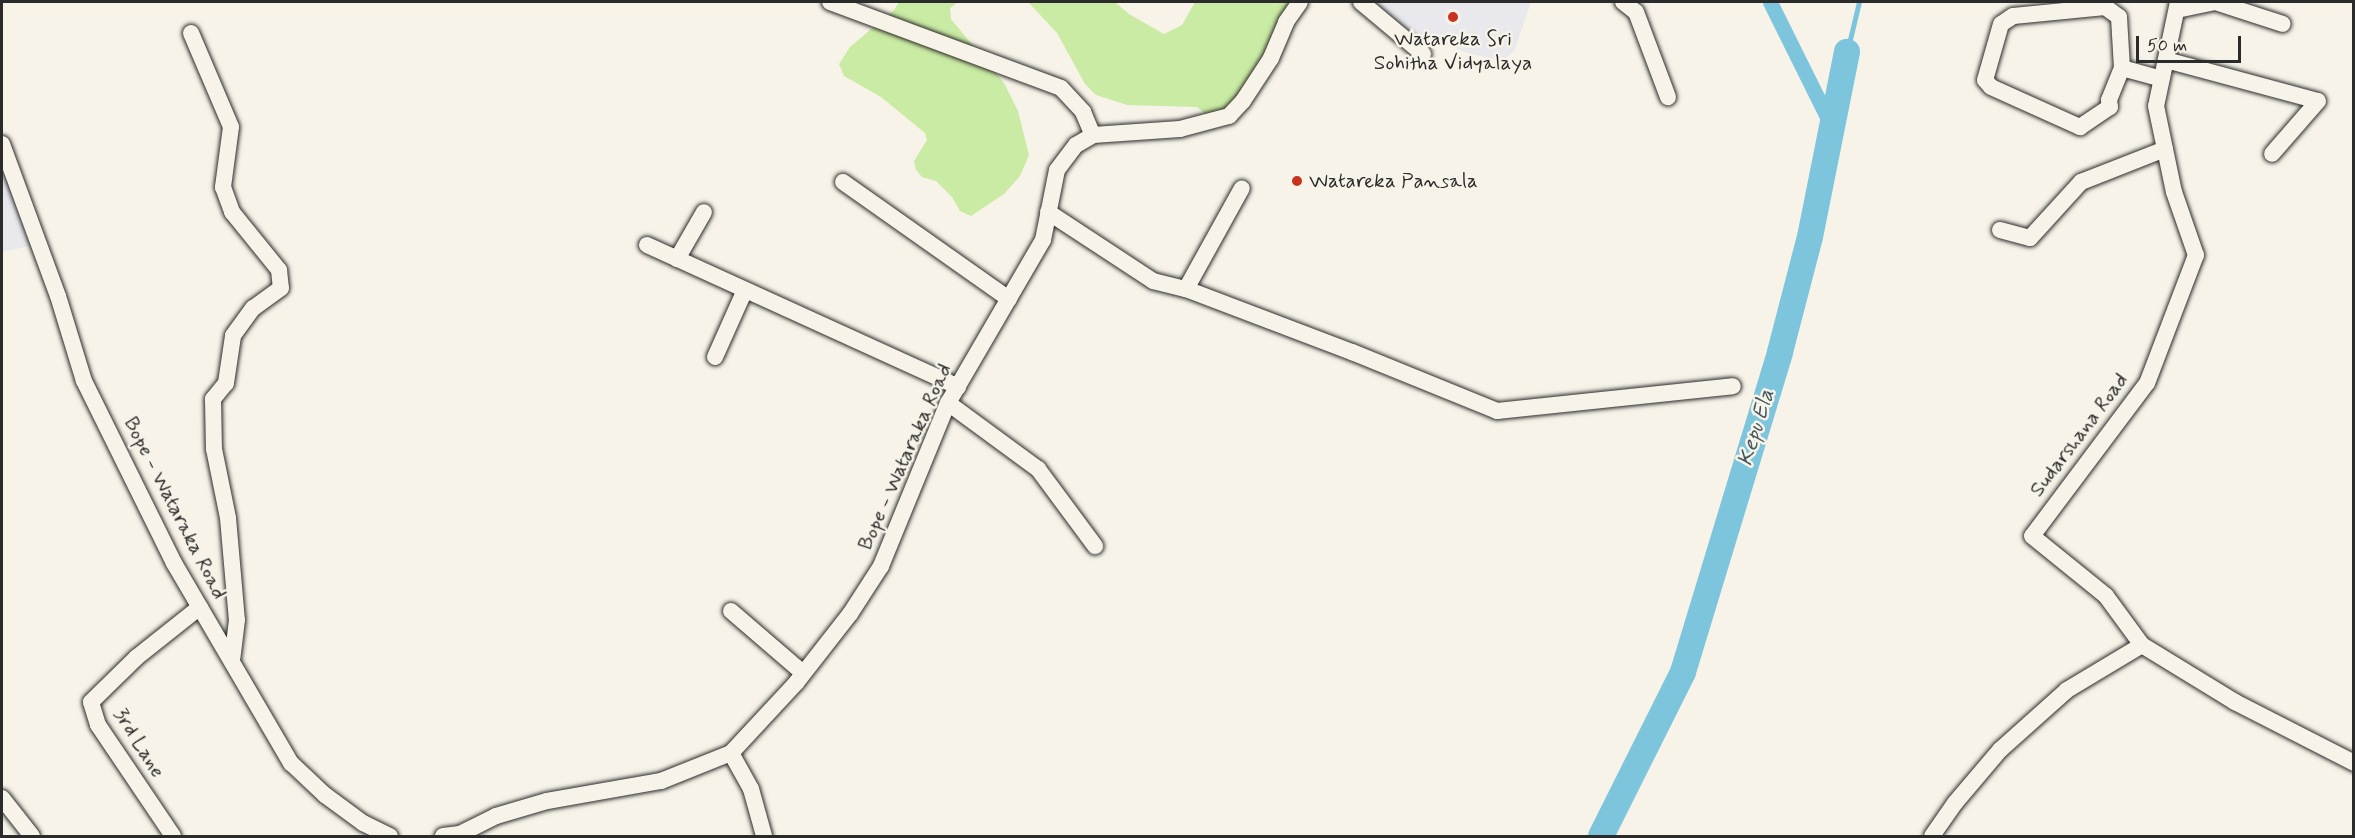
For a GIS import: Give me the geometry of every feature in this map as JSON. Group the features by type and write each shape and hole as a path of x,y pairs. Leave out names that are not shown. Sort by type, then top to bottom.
{"street":[{"path":"830,2 1061,88 1083,112 1093,135 1180,129 1229,116 1243,101 1271,58 1297,2"},
{"path":"1361,2 1423,54"},
{"path":"1623,2 1636,12 1668,97"},
{"path":"2177,6 2215,2 2283,24"},
{"name":"Sudarshana Road","path":"2142,645 2106,596 2032,536 2147,383 2196,255 2174,192 2156,106 2177,6"},
{"path":"2105,7 2119,17 2122,68 2109,100 2110,107 2080,127 1991,87 1985,80 2001,24 2013,16 2105,7"},
{"path":"191,33 231,127 223,187 232,212 279,270 281,288 253,308 233,336 226,384 213,399 214,449 228,518 237,620 232,658"},
{"path":"2166,60 2318,101 2272,154"},
{"path":"2122,68 2162,79"},
{"name":"Bope - Wataraka Road","path":"442,837 460,834 496,816 547,801 661,781 731,753 803,673 850,614 881,566 948,403 1043,240 1057,170 1076,145 1093,135"},
{"name":"Bope - Wataraka Road","path":"2,144 58,296 84,381 151,520 232,658 263,720 291,763 325,795 385,836"},
{"path":"2000,230 2030,238 2081,182 2165,149"},
{"path":"843,182 1009,299"},
{"path":"1186,289 1242,188"},
{"path":"676,259 704,212"},
{"path":"1048,212 1153,281 1186,289 1497,411 1733,386"},
{"path":"647,245 958,387"},
{"path":"715,357 745,290"},
{"path":"948,403 1038,469 1095,546"},
{"name":"3rd Lane","path":"172,837 98,725 91,702 137,657 200,607"},
{"path":"731,612 803,673"},
{"path":"1932,837 1955,803 2000,750 2067,690 2142,645 2235,702 2354,763"},
{"path":"731,753 751,789 764,837"},
{"path":"2,798 32,837"}],"shaded area":[{"name":"Watareka Sri Sohitha Vidyalaya","path":"1361,2 1531,2 1515,49 1503,61 1467,53 1444,43 1437,43 1423,54"},
{"path":"2,164 38,244 2,252"}],"green space":[{"path":"899,2 958,2 950,8 951,19 1004,83 1018,111 1029,155 1020,176 1004,194 971,216 960,211 952,197 936,181 922,177 916,170 914,161 927,140 925,133 881,97 844,76 839,64 850,47 894,10"},
{"path":"1028,2 1115,2 1129,14 1164,34 1182,25 1195,2 1300,2 1243,101 1209,117 1197,107 1127,105 1096,95 1085,84 1057,33"}],"waterway":[{"path":"1770,2 1832,127"},
{"name":"Kepu Ela","path":"1847,52 1859,2"},
{"name":"Kepu Ela","path":"1601,836 1683,672 1780,352 1810,237 1847,52"}],"place":[{"name":"Watareka Sri Sohitha Vidyalaya","path":"1453,17"},
{"name":"Watareka Pansala","path":"1297,181"}]}
